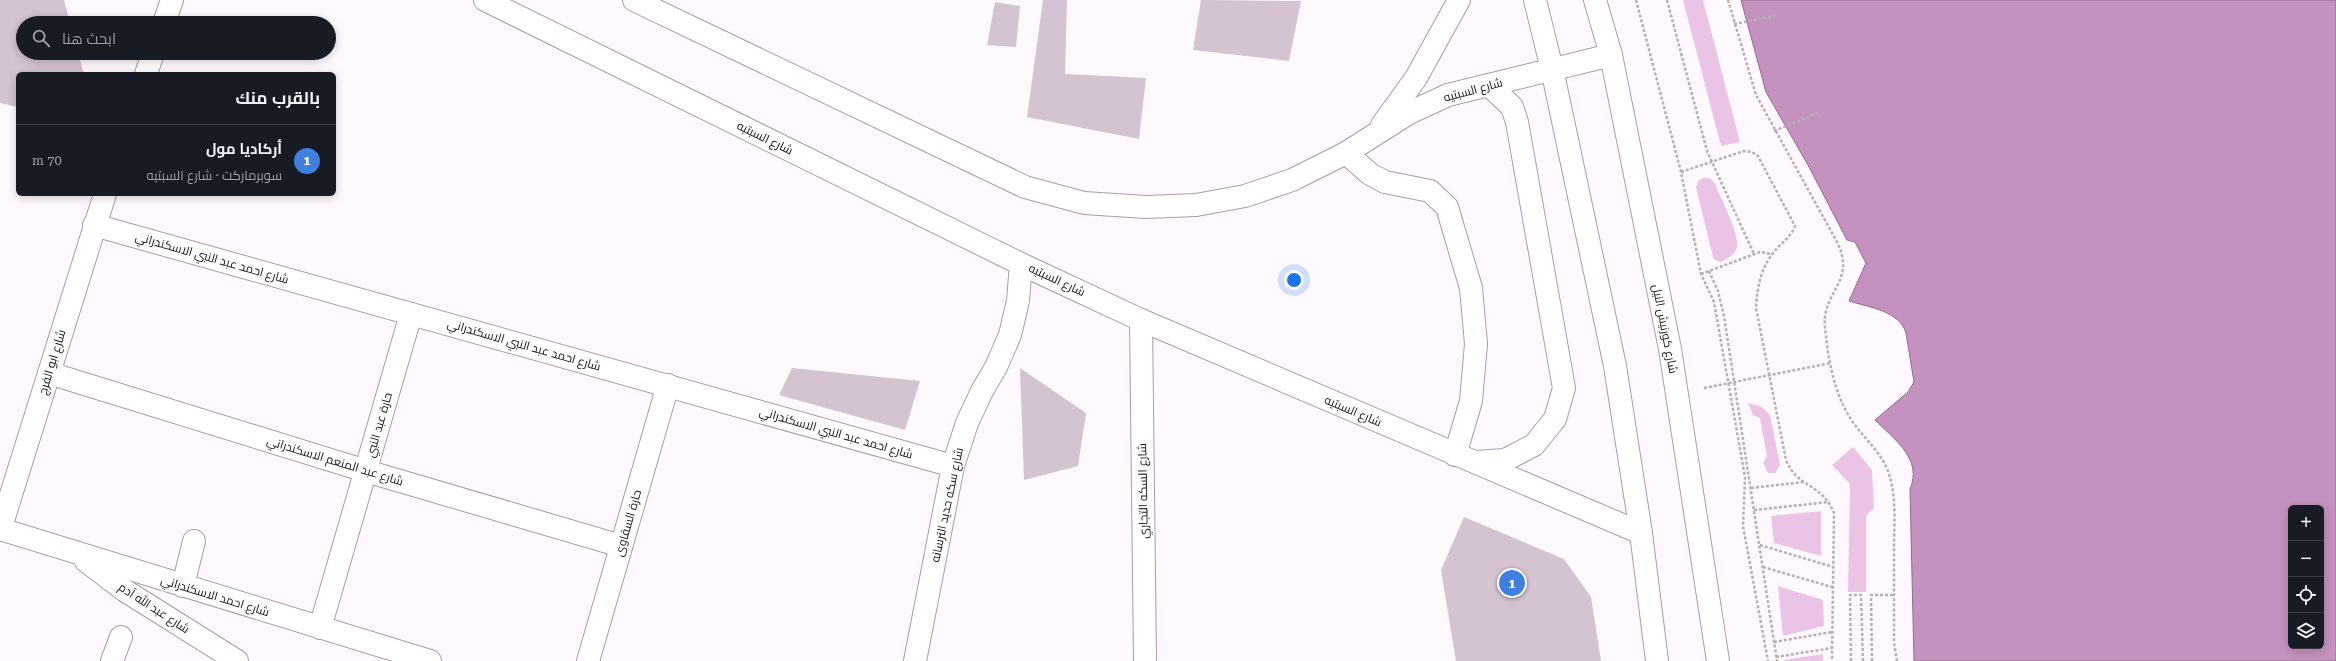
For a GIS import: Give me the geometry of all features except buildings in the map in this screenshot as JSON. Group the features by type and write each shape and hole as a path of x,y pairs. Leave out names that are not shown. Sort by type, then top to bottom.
{"main road":[{"path":"166,16 172,0"},
{"name":"شارع السبتيه","path":"485,0 1020,264 1141,320 1641,533"},
{"name":"شارع السبتيه","path":"634,0 1025,187 1084,203 1153,207 1196,205 1245,196 1292,180 1346,153 1374,137 1409,113 1441,98 1610,55"},
{"path":"1374,137 1416,78 1459,0"},
{"path":"1535,0 1552,69 1615,366 1641,533 1657,661"},
{"name":"شارع كورنيش النيل","path":"1595,0 1610,55 1670,349 1718,661"},
{"path":"147,72 151,60"},
{"path":"1346,153 1370,174 1385,182 1430,192 1447,207 1471,288 1476,344 1471,401 1463,458 1505,460 1534,445 1556,419 1564,388 1516,122 1512,107 1490,85"},
{"name":"شارع ابو الفرج","path":"0,530 104,196"},
{"name":"شارع احمد عبد النبي الاسكندراني","path":"94,225 953,466"},
{"name":"شارع سكه حديد الترسانه","path":"915,661 953,466 967,423 982,391 996,367 1010,335 1018,301 1020,264"},
{"name":"حارة عبد النبي","path":"320,628 412,314"},
{"name":"شارع السكه التجاري","path":"1141,320 1145,661"},
{"name":"شارع عبد المنعم الاسكندراني","path":"49,373 621,546"},
{"name":"حارة السقاوى","path":"588,661 668,386"},
{"name":"شارع احمد الاسكندراني","path":"0,530 430,661"},
{"path":"183,586 194,541"},
{"name":"شارع عبد الله آدم","path":"74,552 212,654 237,661"},
{"path":"112,661 121,637"}],"path":[{"path":"1636,0 1681,172 1701,274 1714,302 1745,477 1743,526 1768,661"},
{"path":"1666,0 1711,162 1754,254"},
{"path":"1728,0 1750,81 1774,131 1837,242 1845,262 1843,275 1832,297 1824,326 1831,363 1841,401 1854,425 1881,456 1892,486 1897,661"},
{"path":"1734,24 1775,16"},
{"path":"1774,131 1820,112"},
{"path":"1681,172 1748,151 1758,156 1794,226 1792,233 1772,254 1766,265 1757,293 1758,322 1786,460 1794,476 1823,494 1830,502 1834,513 1832,661"},
{"path":"1701,274 1760,252 1772,254"},
{"path":"1709,271 1722,303 1777,661"},
{"path":"1676,393 1831,363"},
{"path":"1751,488 1804,482"},
{"path":"1754,510 1830,502"},
{"path":"1760,545 1833,567"},
{"path":"1763,567 1832,587"},
{"path":"1851,661 1850,595 1861,595 1863,661"},
{"path":"1872,661 1871,595 1894,595"},
{"path":"1774,642 1832,632"},
{"path":"1776,657 1832,648"}],"shaded area":[{"path":"1683,0 1703,0 1740,142 1721,146"},
{"path":"1741,0 2336,0 2336,661 1914,661 1910,489 1913,478 1913,468 1910,459 1898,442 1875,420 1908,392 1914,382 1906,333 1903,326 1890,315 1874,308 1849,301 1866,263 1855,242 1847,240 1808,165 1766,92"},
{"path":"1703,178 1709,178 1714,182 1732,224 1737,241 1735,252 1721,262 1715,260 1713,257 1696,187 1698,181"},
{"path":"1748,403 1762,407 1770,415 1780,465 1775,473 1768,473 1763,463 1767,456 1760,418 1753,415"},
{"path":"1853,447 1872,470 1874,508 1866,516 1866,592 1848,592 1850,484 1832,465"},
{"path":"1821,511 1821,556 1774,543 1771,516"},
{"path":"1778,586 1823,600 1824,626 1783,636"},
{"path":"1823,654 1823,661 1784,660"}],"place":[{"name":"أركاديا مول","path":"1512,583"}]}
